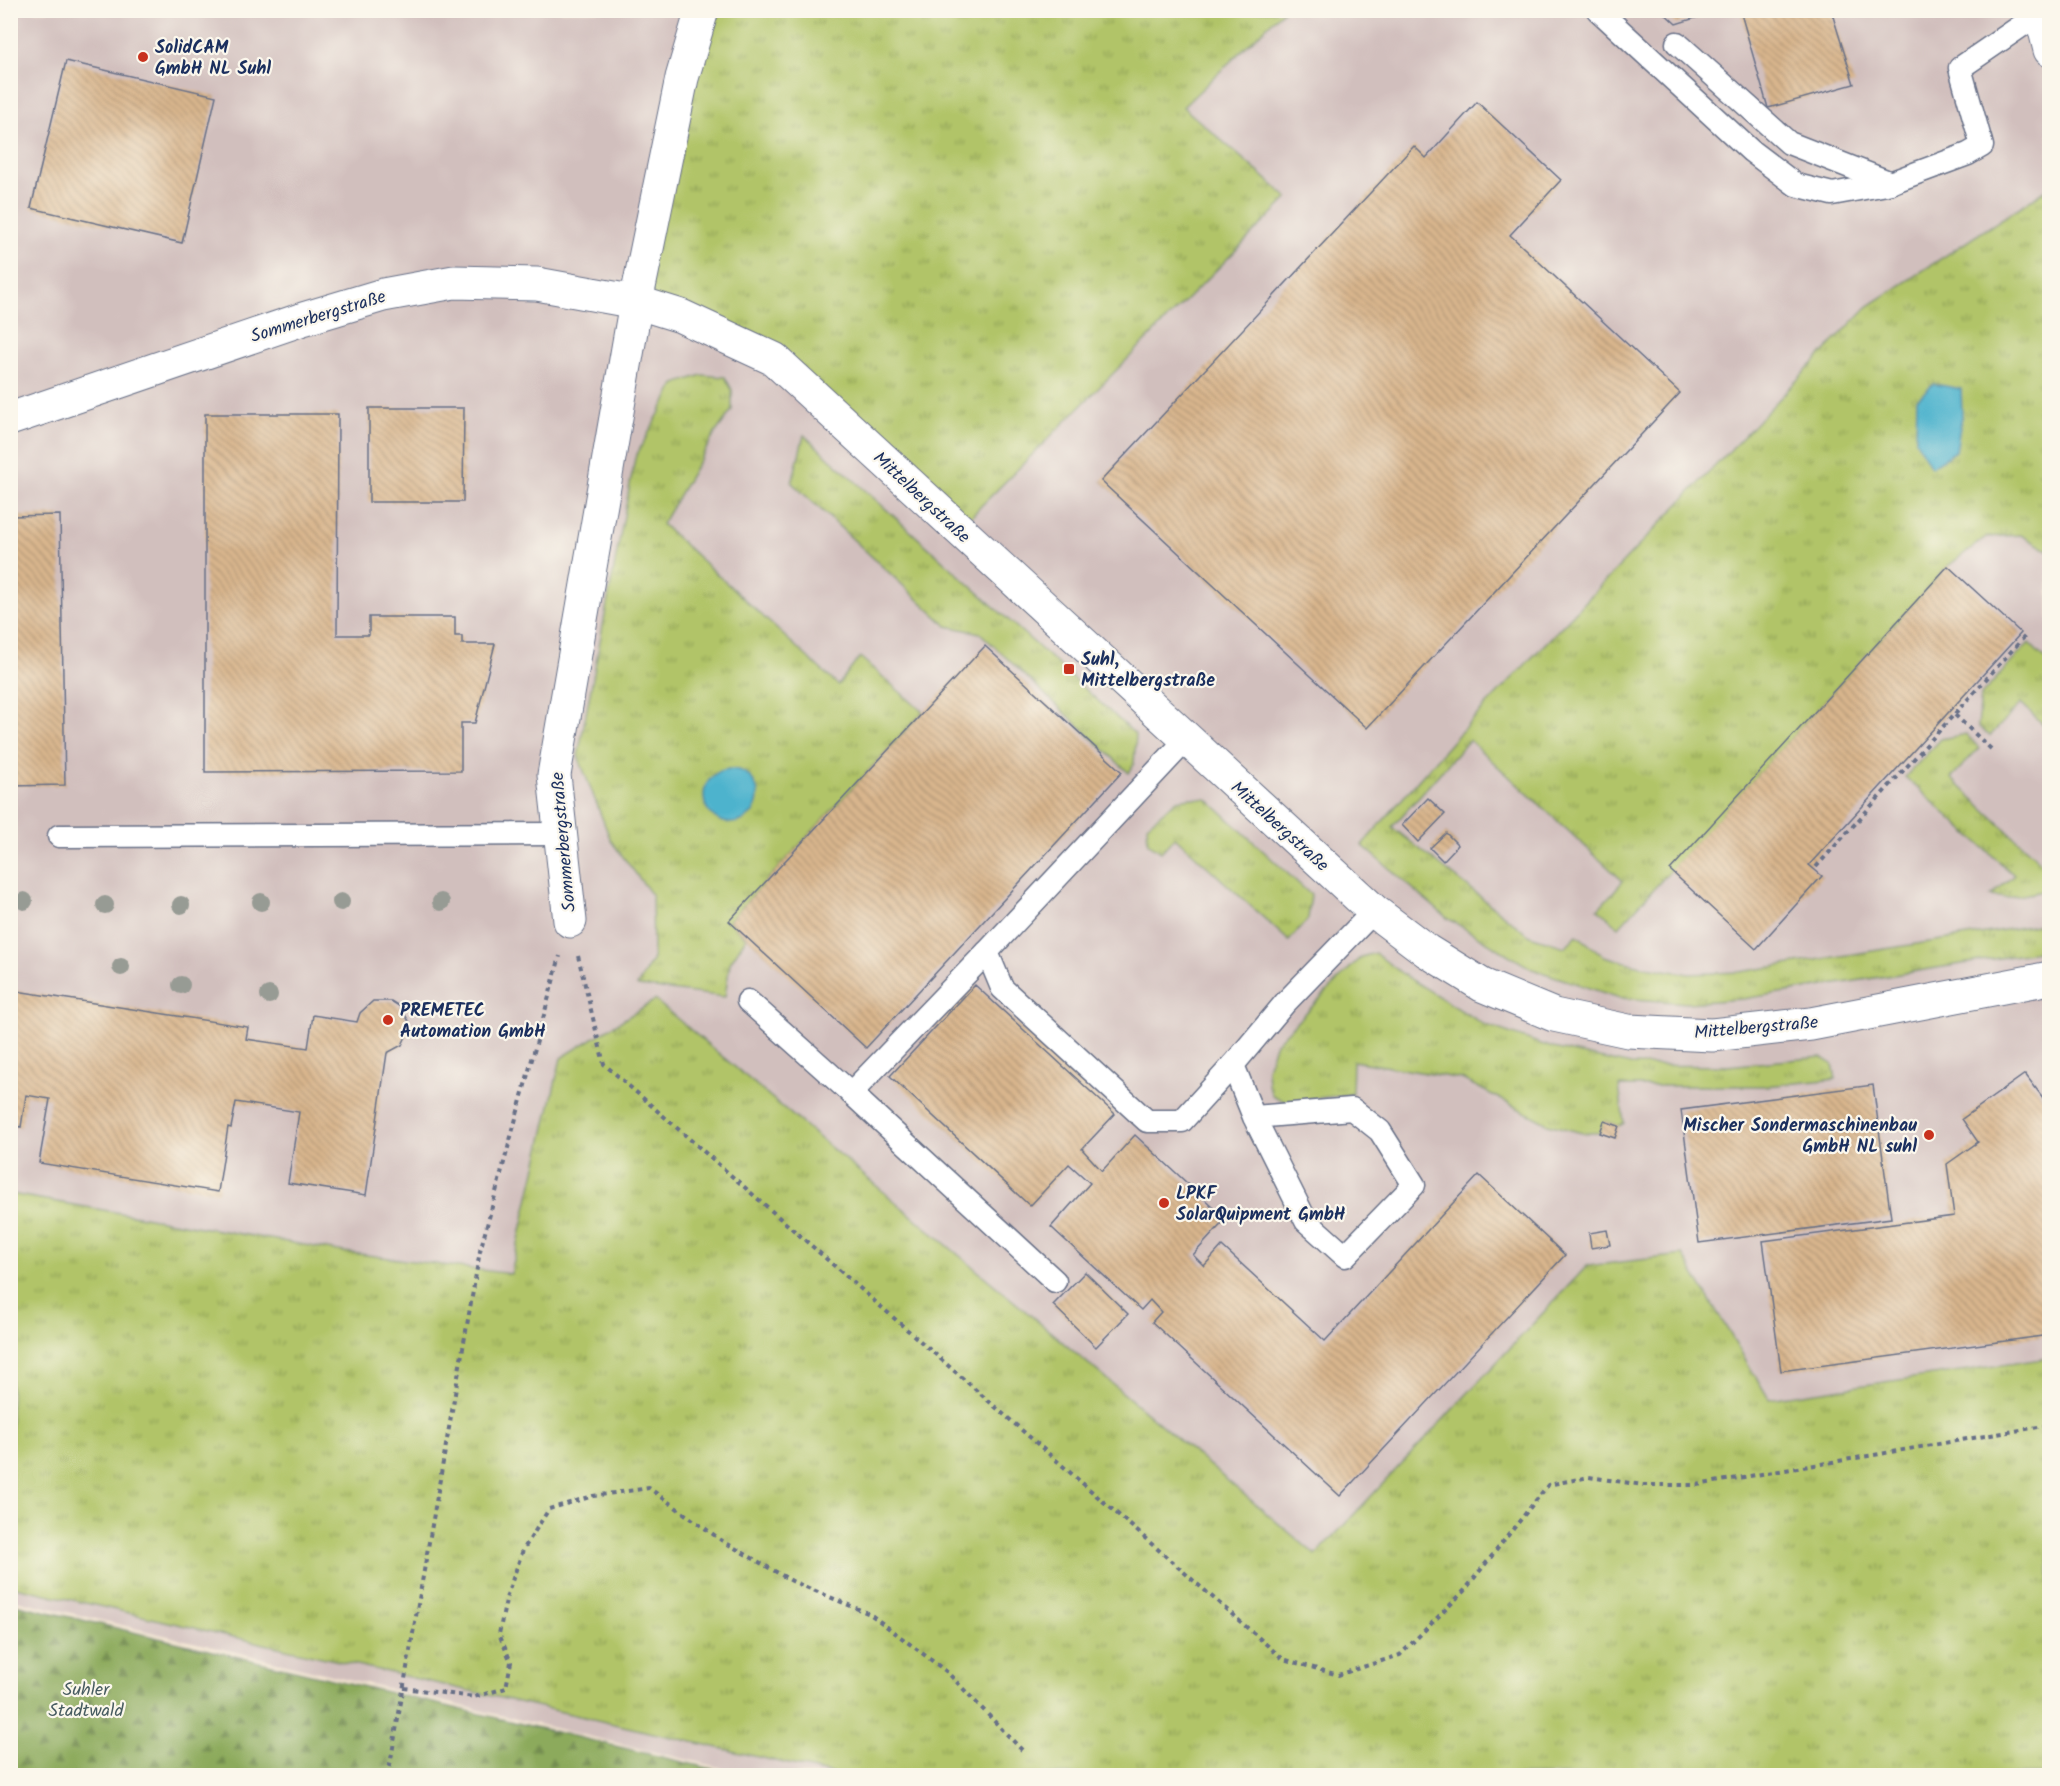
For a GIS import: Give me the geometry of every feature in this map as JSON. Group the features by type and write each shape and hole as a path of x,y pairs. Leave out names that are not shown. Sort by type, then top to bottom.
{"street":[{"name":"Sommerbergstraße","path":"570,921 554,775 636,302 682,78 702,10"},
{"path":"2040,11 2049,50"},
{"name":"Sommerbergstraße","path":"10,419 303,318 383,295 454,282 537,284 636,302"},
{"name":"Mittelbergstraße","path":"636,302 681,316 729,336 774,359 1374,911 1427,951 1482,985 1554,1015 1628,1031 1712,1035 1811,1024 2049,978"}],"lane":[{"path":"1598,10 1751,152 1796,185 1832,194 1891,183 1968,154 1982,146 1960,68 2040,11"},
{"path":"1677,43 1789,143 1891,183"},
{"path":"851,1093 1186,740"},
{"path":"59,836 560,834"},
{"path":"987,952 1002,988 1147,1121 1182,1121 1285,1004 1374,911"},
{"path":"748,1001 1055,1281"},
{"path":"1233,1065 1254,1117 1306,1221 1345,1256 1413,1185 1380,1131 1352,1109 1254,1117"}],"path":[{"path":"1816,867 2026,635"},
{"path":"1955,715 1991,749"},
{"path":"570,921 604,1064 1283,1659 1338,1675 1400,1655 1464,1591 1548,1485 1589,1477 1643,1485 1697,1485 2049,1425"},
{"path":"388,1776 480,1251 570,921"},
{"path":"404,1688 474,1697 506,1688 511,1662 499,1634 507,1595 523,1550 549,1509 593,1496 649,1488 721,1540 782,1575 870,1614 947,1672 1022,1749"}],"shaded area":[{"path":"11,11 2049,11 2049,1775 751,1775 11,1599"}],"green space":[{"path":"705,11 1283,11 1183,107 1288,198 980,507 959,531 774,359 636,302"},
{"path":"2049,188 2049,551 2021,535 1986,537 1948,566 1619,927 1598,909 1623,881 1469,740 1392,827 1530,936 1565,947 1577,935 1604,956 1640,966 1689,974 1740,972 2049,923 2049,950 1743,999 1687,1003 1620,998 1532,969 1447,918 1362,845 1456,737 1867,307"},
{"path":"702,375 725,377 732,390 732,410 716,432 662,524 838,685 860,657 923,712 729,921 746,938 730,963 725,997 637,986 653,959 652,895 611,841 578,756 635,458 675,384"},
{"path":"804,435 1136,735 1134,764 1129,773 980,633 947,626 792,483"},
{"path":"2029,643 2049,663 2049,730 2021,703 1990,736 1978,726 1981,695"},
{"path":"1966,734 1979,748 1951,778 2049,870 2049,890 2007,898 1991,896 2014,875 1905,777 1941,739"},
{"path":"1207,799 1311,895 1308,919 1289,941 1175,837 1161,852 1148,843 1147,825 1177,800"},
{"path":"1375,953 1404,975 1483,1024 1553,1048 1631,1065 1727,1066 1821,1057 1833,1065 1836,1079 1766,1086 1619,1086 1624,1123 1619,1126 1605,1121 1600,1133 1582,1133 1548,1124 1462,1079 1353,1061 1352,1094 1286,1102 1272,1095 1268,1085 1267,1068 1276,1043 1361,957"},
{"path":"655,1000 1316,1555 1587,1266 1683,1255 1769,1399 2049,1358 2049,1775 837,1775 11,1586 11,1194 344,1252 511,1274 561,1058"},
{"name":"Suhler Stadtwald","path":"11,1603 738,1775 11,1775"}],"water":[{"path":"1934,384 1961,389 1962,415 1956,451 1931,467 1916,441 1917,399"},
{"path":"731,769 741,771 750,777 756,786 758,796 756,806 750,815 741,821 731,823 721,821 712,815 706,806 704,796 706,786 712,777 721,771"}],"building":[{"path":"1661,10 1718,10 1718,11 1676,24"},
{"path":"1740,10 1831,10 1854,84 1768,108"},
{"path":"66,61 216,96 182,243 31,208"},
{"path":"1477,102 1561,180 1510,235 1680,393 1367,728 1101,481 1414,146 1426,158"},
{"path":"369,408 464,408 463,502 369,502"},
{"path":"205,414 338,414 337,635 369,635 369,617 455,617 455,636 462,636 462,644 495,644 475,723 461,723 461,771 205,772"},
{"path":"60,515 65,785 10,786 10,516"},
{"path":"1948,566 2021,633 1809,865 1822,876 1756,949 1670,870"},
{"path":"985,646 1122,772 866,1048 729,921"},
{"path":"1428,798 1445,814 1418,842 1402,825"},
{"path":"1446,833 1458,845 1443,861 1430,848"},
{"path":"975,985 1115,1114 1082,1149 1102,1171 1135,1135 1226,1219 1193,1255 1204,1266 1222,1246 1325,1341 1479,1175 1565,1255 1340,1496 1152,1322 1161,1312 1150,1300 1141,1310 1051,1227 1090,1183 1069,1164 1030,1206 890,1076"},
{"path":"10,990 248,1027 246,1039 308,1048 313,1015 357,1022 360,1013 373,1001 391,1001 399,1006 409,1021 409,1030 402,1045 387,1053 366,1195 288,1183 299,1112 236,1102 231,1128 228,1127 218,1192 39,1163 50,1099 26,1095 21,1127 10,1125"},
{"path":"2025,1074 2050,1107 2050,1335 1781,1371 1763,1241 1954,1216 1947,1164 1978,1142 1962,1119"},
{"path":"1873,1085 1891,1218 1699,1243 1681,1110"},
{"path":"1604,1121 1619,1126 1615,1138 1600,1133"},
{"path":"1607,1230 1610,1245 1591,1248 1589,1233"},
{"path":"1085,1272 1128,1314 1096,1347 1053,1305"}],"place":[{"name":"SolidCAM GmbH NL Suhl","path":"143,57"},
{"name":"Suhl, Mittelbergstraße","path":"1069,669"},
{"name":"PREMETEC Automation GmbH","path":"388,1020"},
{"name":"Mischer Sondermaschinenbau GmbH NL suhl","path":"1929,1135"},
{"name":"LPKF SolarQuipment GmbH","path":"1164,1203"}]}
